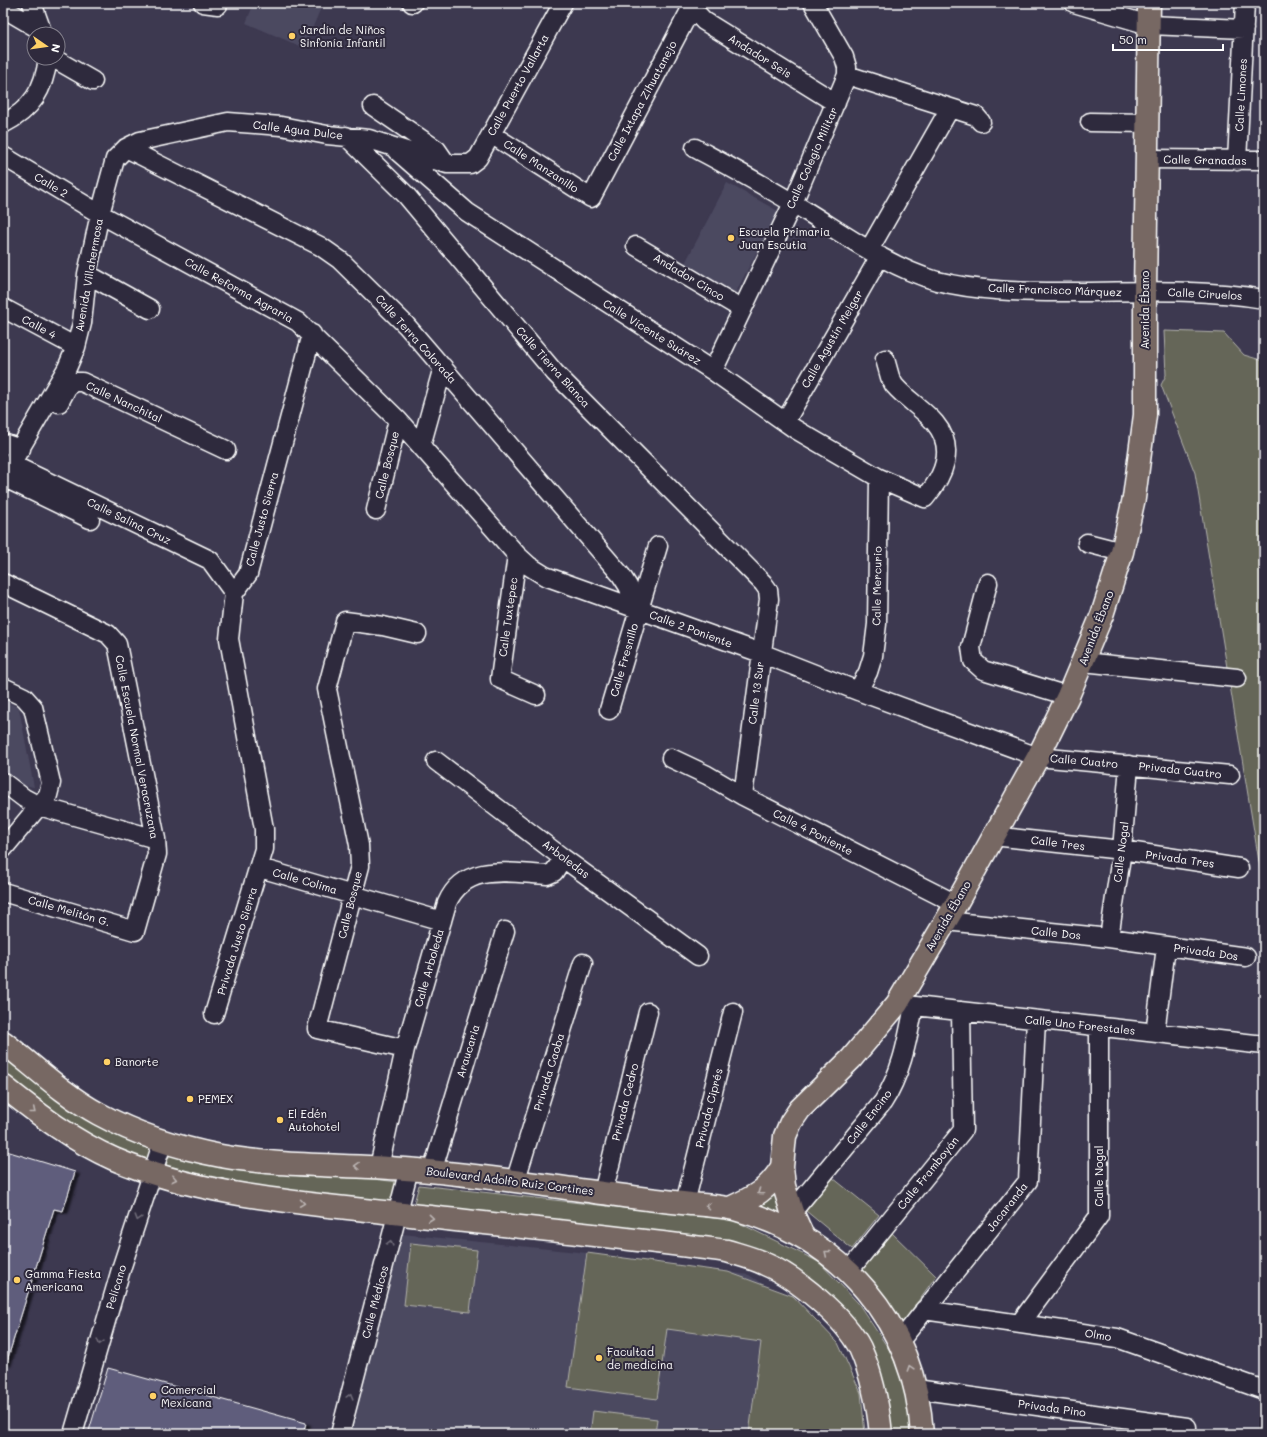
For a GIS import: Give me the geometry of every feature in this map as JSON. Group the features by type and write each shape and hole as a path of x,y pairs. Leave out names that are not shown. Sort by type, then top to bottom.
{"main road":[{"name":"Avenida Ébano","path":"803,1236 792,1212 784,1186 782,1167 785,1136 800,1109 905,1005 951,913 1038,757 1068,696 1102,615 1122,552 1134,498 1145,416 1145,292 1149,3"},
{"name":"Boulevard Adolfo Ruiz Cortines","path":"3,1042 66,1092 97,1113 163,1141 221,1156 278,1163 409,1169 730,1208 779,1224 803,1236 825,1252 870,1294 900,1341 916,1389 922,1434"},
{"path":"3,1086 43,1118 74,1138 112,1158 151,1173 214,1188 269,1198 398,1214 728,1251 766,1264 805,1288 835,1314 859,1347 873,1383 881,1434"},
{"name":"Avenida Ébano","path":"730,1208 763,1191 773,1181 782,1167"}],"street":[{"path":"32,3 41,26"},
{"name":"Calle Puerto Vallarta","path":"470,164 478,158 563,3"},
{"path":"813,3 844,57 847,66 847,75 927,102 976,116 981,122"},
{"path":"1074,3 1149,25 1244,29"},
{"name":"Calle Limones","path":"1237,161 1245,3"},
{"name":"Andador Seis","path":"691,5 704,20 836,103"},
{"name":"Calle Ixtapa Zihuatanejo","path":"591,198 691,5"},
{"path":"3,8 33,26"},
{"path":"66,65 93,81"},
{"path":"3,124 28,107 38,93 46,77 47,66"},
{"name":"Calle Colegio Militar","path":"713,371 793,203 847,75"},
{"path":"372,106 437,150 447,164"},
{"name":"Calle Agustín Melgar","path":"785,422 950,108"},
{"name":"Calle Agua Dulce","path":"126,148 140,141 228,122 282,126 327,135 369,139 447,164 470,164"},
{"path":"1090,122 1147,124"},
{"name":"Calle Manzanillo","path":"491,134 591,198"},
{"name":"Calle Tierra Blanca","path":"346,136 406,196 555,373 763,583 768,590"},
{"name":"Calle Vicente Suárez","path":"391,146 467,212 713,371 785,422 879,478 925,498 936,485 946,462 947,450 944,436 935,423 894,385 885,359"},
{"name":"Avenida Villahermosa","path":"6,474 67,368 76,347 82,323 87,274 100,214 115,159 126,148"},
{"name":"Calle Terra Colorada","path":"126,148 320,246 340,260 406,325 621,575 628,586 638,610"},
{"name":"Calle Francisco Márquez","path":"695,148 793,203 874,253 921,276 943,282 978,288 1030,292 1145,292"},
{"name":"Calle 2","path":"3,156 100,214"},
{"name":"Calle Granadas","path":"1147,159 1237,161 1264,160"},
{"name":"Calle Reforma Agraria","path":"100,214 298,322 312,334 398,420"},
{"name":"Andador Cinco","path":"636,246 742,309"},
{"path":"87,274 150,309"},
{"name":"Calle Ciruelos","path":"1145,292 1231,294 1264,299"},
{"name":"Calle 4","path":"3,308 76,347"},
{"name":"Calle Justo Sierra","path":"234,593 248,574 312,334"},
{"path":"421,446 443,367"},
{"name":"Calle Nanchital","path":"36,423 52,415 68,386 74,382 82,382 226,450"},
{"name":"Calle 2 Poniente","path":"398,420 517,555 529,566 545,576 761,653 858,691 1038,757"},
{"name":"Calle Bosque","path":"376,510 398,420"},
{"path":"3,443 21,449"},
{"name":"Calle Salina Cruz","path":"6,474 210,560 234,593"},
{"name":"Calle Salina Cruz","path":"6,474 90,519"},
{"name":"Calle Mercurio","path":"858,691 868,672 873,656 877,624 879,478"},
{"path":"1087,543 1122,552"},
{"path":"638,610 658,546"},
{"name":"Calle Tuxtepec","path":"517,555 500,679 536,695"},
{"name":"Calle Escuela Normal Veracruzana","path":"3,583 108,634 117,644 156,839 157,854 135,931"},
{"path":"988,583 971,647 973,661 984,670 1068,696"},
{"name":"Calle 13 Sur","path":"743,796 769,599 768,590"},
{"path":"234,593 229,639 264,829 264,849 260,868"},
{"name":"Calle Fresnillo","path":"609,710 638,610"},
{"name":"Calle Bosque","path":"405,1049 317,1029 360,866 359,845 328,689 345,621 383,626 417,634"},
{"path":"1083,662 1237,678"},
{"path":"3,687 24,696 33,708 51,783 48,795 3,849"},
{"name":"Calle Cuatro","path":"1038,757 1129,765"},
{"name":"Calle 4 Poniente","path":"671,758 707,774 743,796 951,913"},
{"name":"Arboledas","path":"436,761 563,858 698,956"},
{"name":"Privada Cuatro","path":"1129,765 1230,775"},
{"name":"Calle Nogal","path":"1108,938 1122,850 1129,765"},
{"path":"3,782 24,798 39,806 156,839"},
{"name":"Calle Tres","path":"993,836 1122,850"},
{"name":"Privada Tres","path":"1122,850 1239,868"},
{"name":"Calle Arboleda","path":"378,1167 405,1049 452,891 461,882 475,875 494,872 547,874 554,872 563,858"},
{"name":"Calle Colima","path":"260,868 442,921"},
{"name":"Privada Justo Sierra","path":"214,1014 260,868"},
{"name":"Calle Melitón G.","path":"3,892 135,931"},
{"name":"Calle Dos","path":"951,913 1166,946"},
{"name":"Araucaria","path":"432,1172 505,931"},
{"path":"1156,1033 1166,946"},
{"name":"Privada Dos","path":"1166,946 1246,957"},
{"name":"Privada Caoba","path":"515,1182 583,963"},
{"name":"Calle Uno Forestales","path":"905,1005 1264,1045"},
{"name":"Calle Encino","path":"792,1212 883,1102 892,1087 900,1071 905,1005"},
{"name":"Privada Cedro","path":"602,1193 648,1012"},
{"name":"Privada Ciprés","path":"685,1203 733,1012"},
{"name":"Calle Framboyán","path":"848,1272 963,1130 961,1012"},
{"name":"Jacaranda","path":"900,1341 1028,1181 1036,1020"},
{"name":"Calle Nogal","path":"1020,1323 1099,1216 1099,1027"},
{"name":"Pelícano","path":"73,1434 151,1173 163,1141"},
{"name":"Calle Médicos","path":"340,1434 409,1169"},
{"name":"Olmo","path":"924,1310 1117,1338 1264,1390"},
{"path":"1264,1377 1264,1397"},
{"name":"Privada Pino","path":"916,1389 1187,1427"}],"shaded area":[{"name":"Jardín de Niños Sinfonía Infantil","path":"254,3 323,3 304,48 246,23"},
{"name":"Escuela Primaria Juan Escutia","path":"727,183 778,211 734,296 684,265"},
{"path":"3,700 19,708 34,787 23,785 3,770"},
{"name":"Facultad de medicina","path":"402,1234 587,1253 749,1275 804,1312 863,1434 345,1434"}],"green space":[{"path":"1164,331 1224,333 1244,355 1264,361 1264,892 1195,473 1161,385 1166,375"},
{"path":"3,1049 155,1144 144,1168 75,1129 3,1073"},
{"path":"172,1148 231,1162 398,1182 392,1208 228,1188 165,1168"},
{"path":"833,1178 879,1215 852,1249 806,1211"},
{"path":"780,1183 793,1227 759,1202"},
{"path":"419,1185 733,1220 819,1262 858,1303 892,1354 912,1408 914,1434 893,1434 874,1358 837,1306 729,1246 412,1210"},
{"path":"889,1230 936,1276 899,1328 855,1267"},
{"path":"411,1243 477,1250 470,1312 404,1305"},
{"path":"587,1253 728,1272 793,1296 838,1343 861,1393 865,1434 749,1434 761,1342 667,1329 657,1399 568,1387"},
{"path":"593,1411 657,1419 655,1434 590,1434"}],"building":[{"name":"Gamma Fiesta Americana","path":"3,1150 75,1172 63,1211 54,1209 6,1364 3,1363"},
{"name":"Comercial Mexicana","path":"108,1368 306,1423 303,1434 88,1434"}],"place":[{"name":"Jardín de Niños Sinfonía Infantil","path":"292,36"},
{"name":"Escuela Primaria Juan Escutia","path":"731,238"},
{"name":"Banorte","path":"107,1062"},
{"name":"PEMEX","path":"190,1099"},
{"name":"El Edén Autohotel","path":"280,1120"},
{"name":"Gamma Fiesta Americana","path":"17,1280"},
{"name":"Facultad de medicina","path":"599,1358"},
{"name":"Comercial Mexicana","path":"153,1396"}]}
